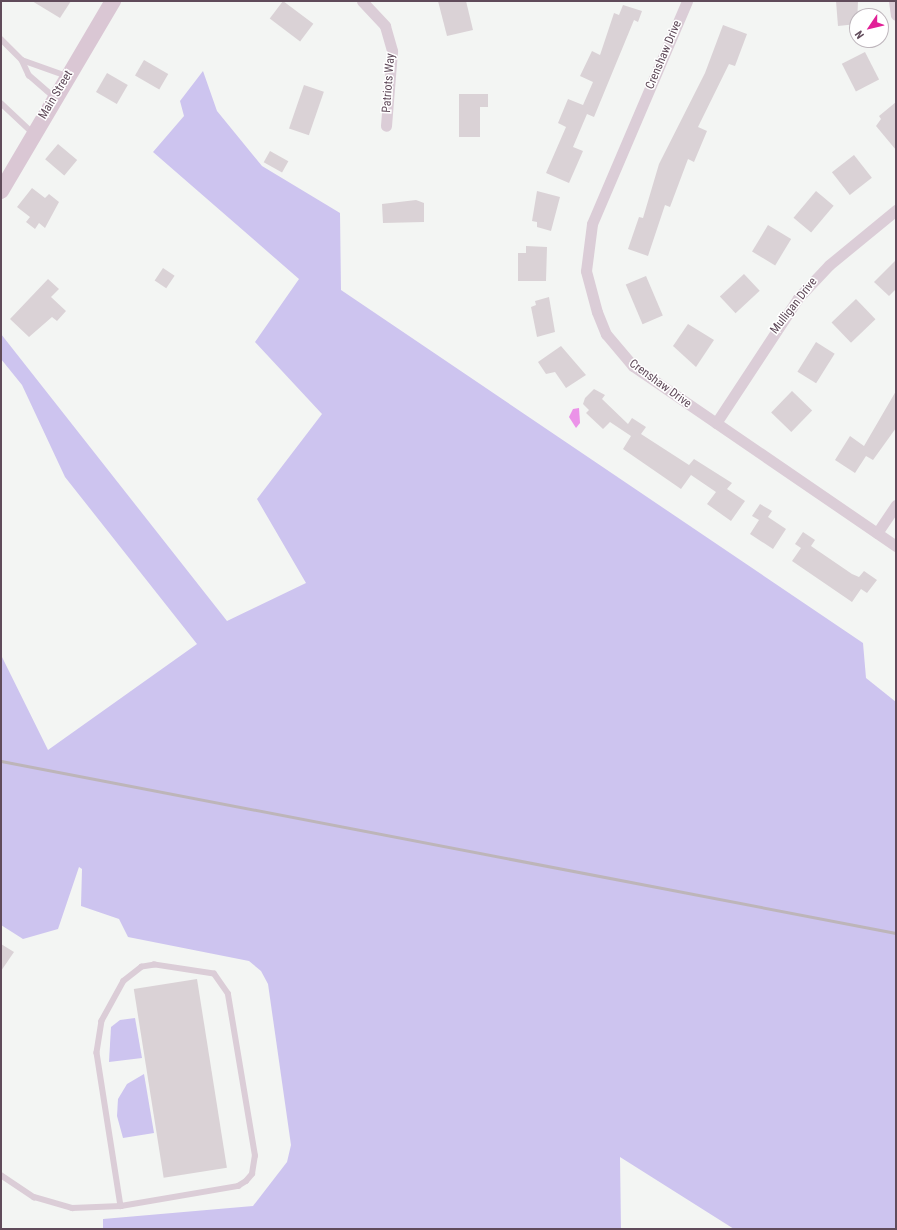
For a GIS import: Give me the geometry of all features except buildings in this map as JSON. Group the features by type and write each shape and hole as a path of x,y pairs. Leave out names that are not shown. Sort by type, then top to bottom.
{"street":[{"name":"Main Street","path":"1,191 67,76 113,1"},
{"name":"Patriots Way","path":"362,1 385,26 392,51 386,126"},
{"name":"Crenshaw Drive","path":"687,1 592,224 586,271 597,312 618,351 653,382 716,423 896,546"},
{"path":"894,1 896,15"},
{"name":"Mulligan Drive","path":"716,423 798,298 829,265 896,210"},
{"path":"877,533 896,505"}],"lane":[{"path":"1,39 22,60 29,75 55,97"},
{"path":"1,51 6,45"},
{"path":"22,60 67,76"},
{"path":"1,103 34,133"},
{"path":"1,1175 52,1204 72,1208 121,1206 238,1186 252,1174 255,1156 228,994 214,974 155,965 142,967 124,981 102,1021 97,1053 121,1206"}],"shaded area":[{"path":"203,71 217,111 262,166 340,213 341,290 863,643 866,678 896,702 896,1229 734,1229 620,1157 621,1229 103,1229 103,1219 253,1206 287,1162 291,1145 268,984 261,971 249,961 128,937 119,919 81,906 82,869 79,867 58,929 23,939 1,925 1,655 48,750 197,644 65,477 22,385 1,359 1,334 227,621 306,583 257,499 322,414 255,342 299,279 153,152 184,116 180,101"},
{"path":"579,408 580,423 576,428 569,417 573,409"},
{"path":"135,1018 142,1058 109,1062 111,1027 120,1020"},
{"path":"144,1074 154,1133 123,1138 117,1116 118,1099 127,1084"}],"railway":[{"path":"1,761 896,933"}]}
